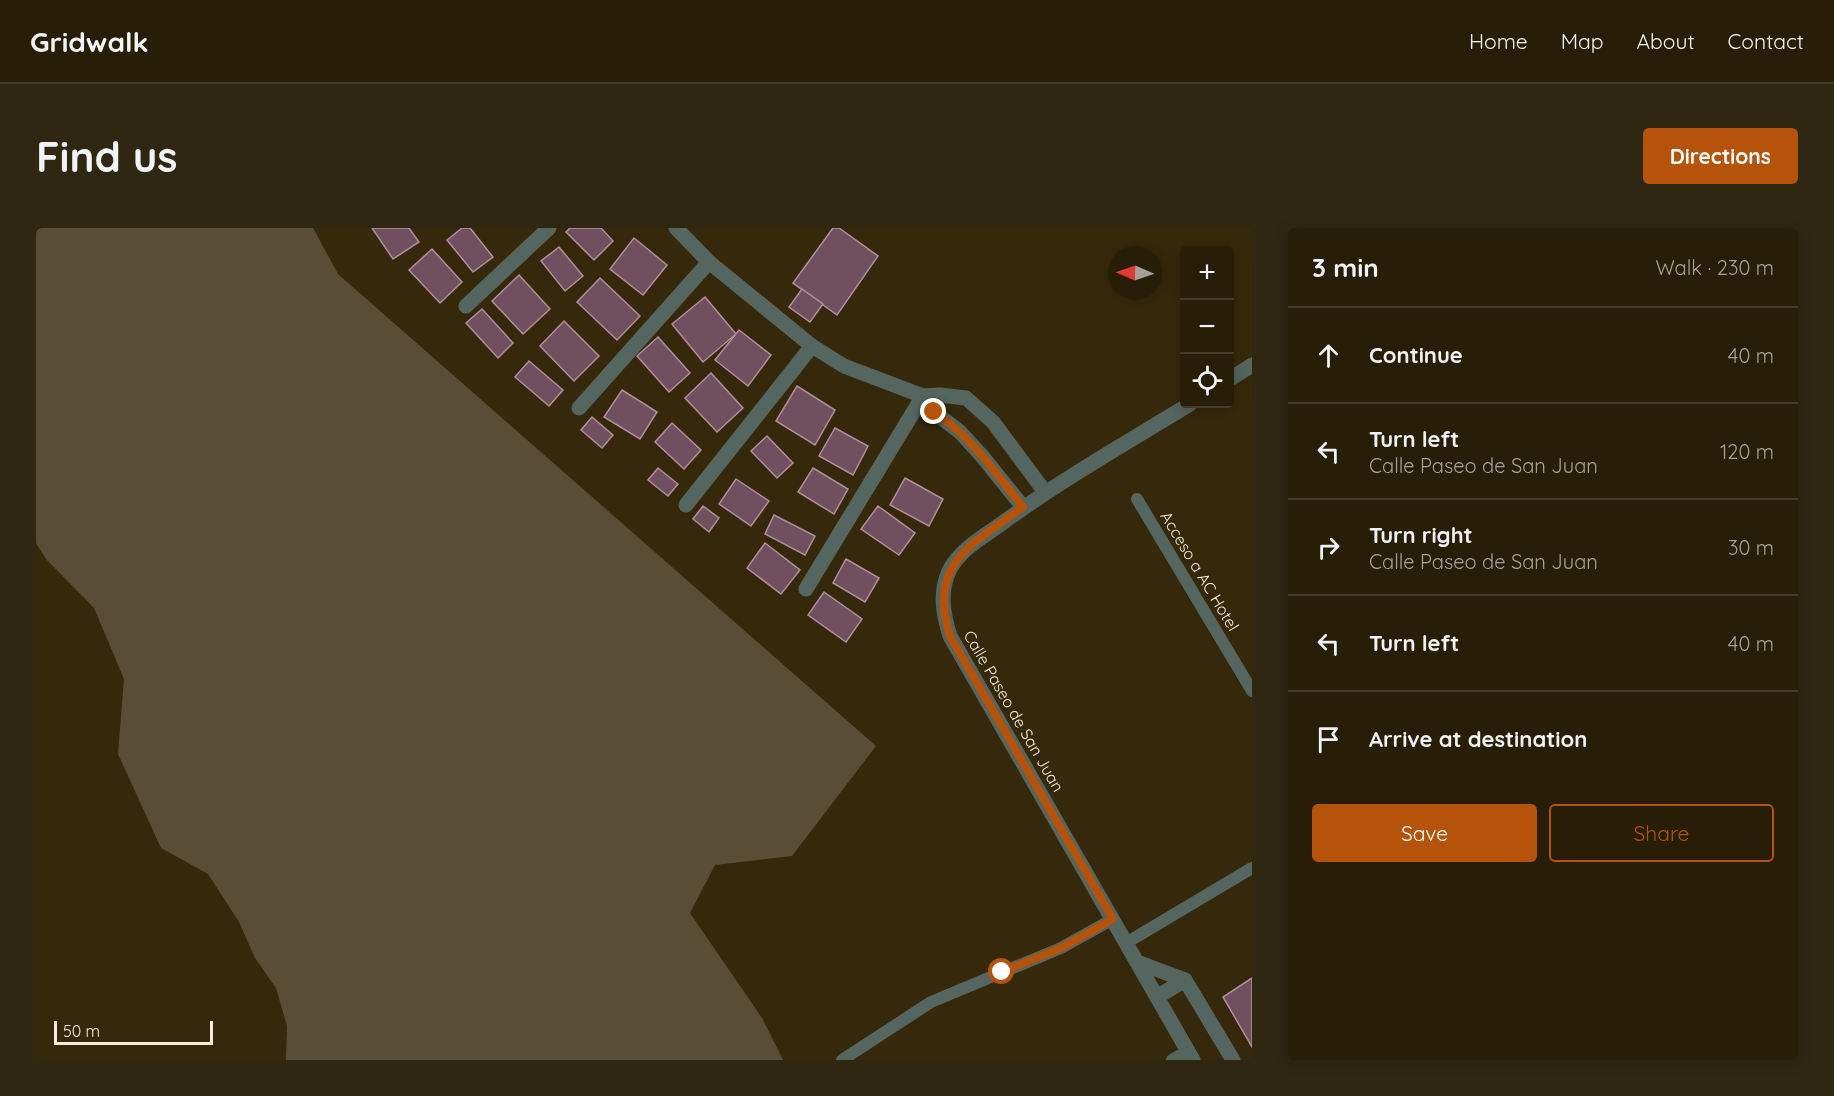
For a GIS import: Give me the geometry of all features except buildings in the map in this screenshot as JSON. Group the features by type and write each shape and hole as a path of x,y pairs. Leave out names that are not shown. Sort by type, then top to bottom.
{"street":[{"path":"466,306 549,228"},
{"path":"676,228 709,262 812,346 844,366 923,396 966,398 993,422 1045,492"},
{"path":"579,408 709,262"},
{"path":"687,505 812,346"},
{"path":"1234,376 1252,365"},
{"path":"923,396 934,412 960,432 982,456 1023,507"},
{"path":"806,589 923,396"},
{"name":"Calle Paseo de San Juan","path":"1183,408 1045,492 962,552 950,570 946,581 943,592 943,614 950,636 1191,1056"},
{"path":"1137,962 1185,981 1233,1060"},
{"path":"1157,997 1185,981"}],"lane":[{"name":"Acceso a AC Hotel","path":"1137,499 1252,691"},
{"path":"1126,943 1252,868"},
{"path":"842,1060 932,1002 1061,948 1113,919"},
{"path":"1172,1060 1191,1056"}],"shaded area":[{"path":"36,228 313,228 338,274 876,746 792,856 715,865 690,913 762,1018 783,1060 286,1060 287,1026 276,988 255,958 239,922 208,874 161,848 118,754 124,679 94,608 46,559 36,543"}],"route":[{"path":"934,412 960,432 1023,507 962,552 950,570 943,592 943,614 950,636 1113,919 1061,948 1002,972"}]}
